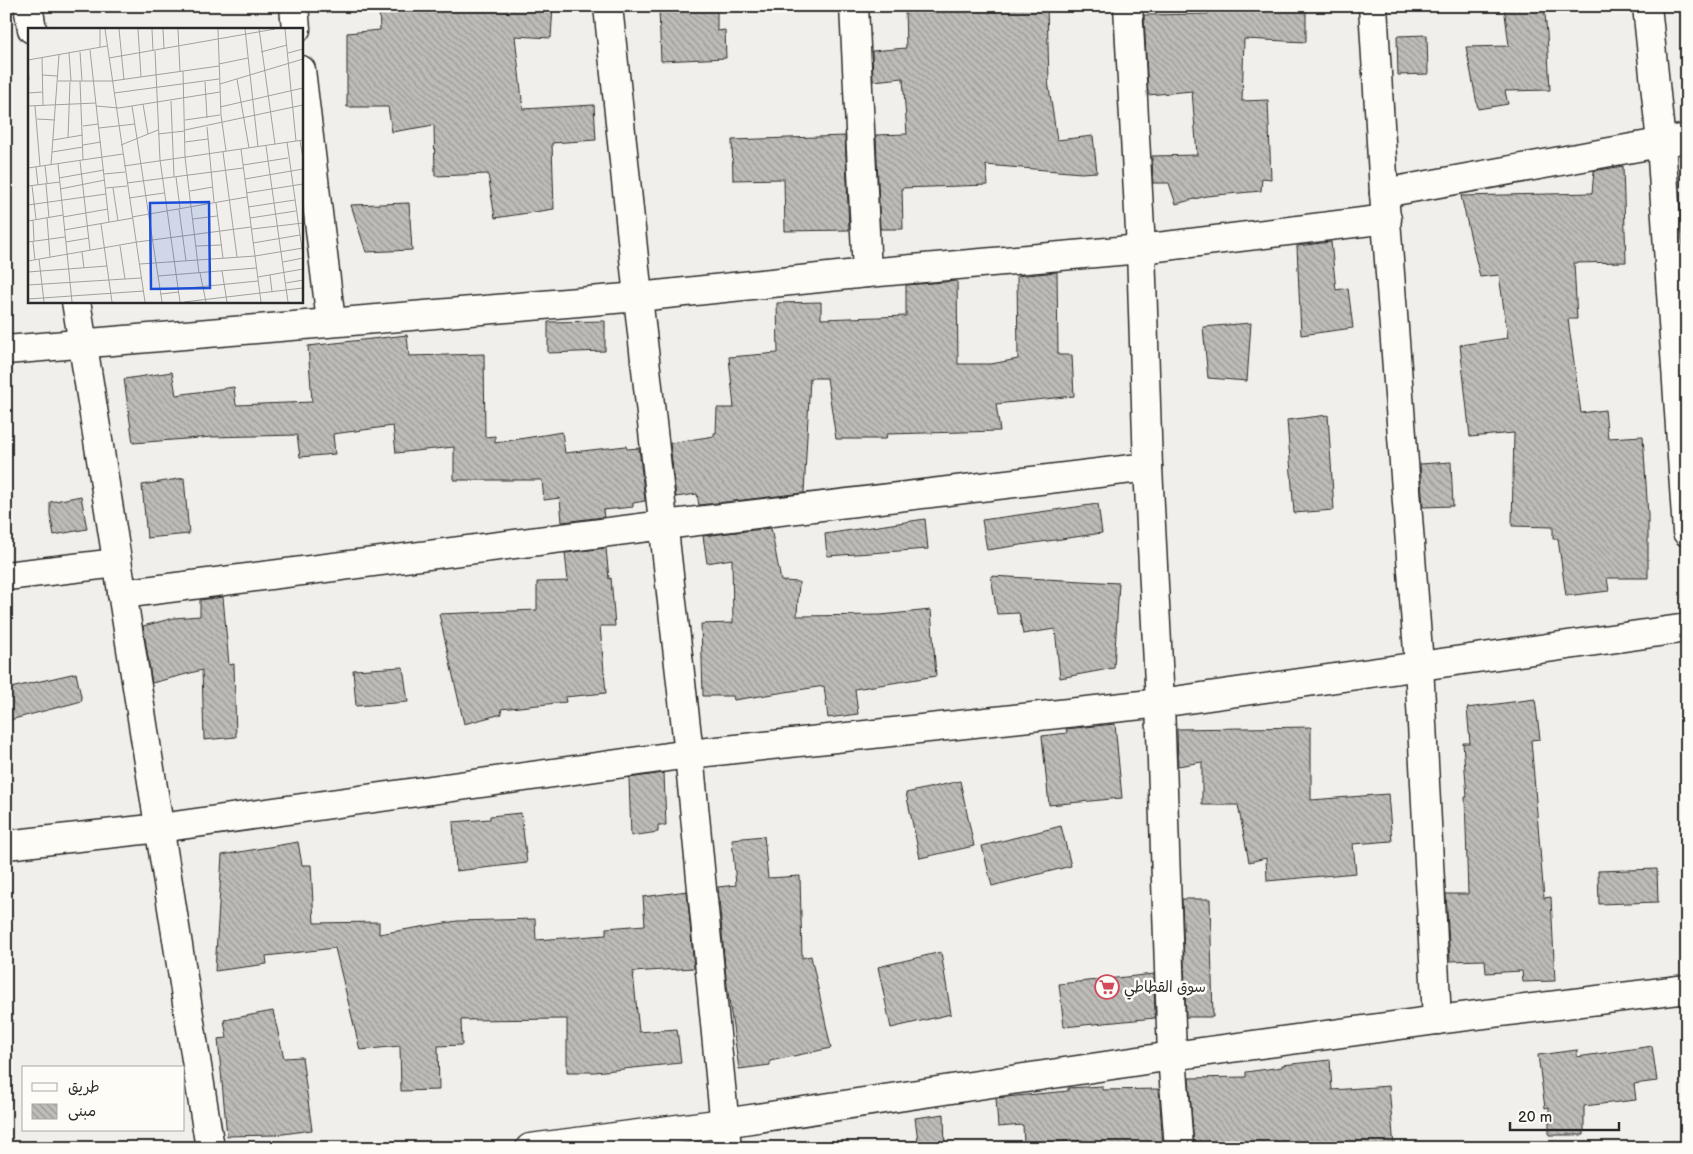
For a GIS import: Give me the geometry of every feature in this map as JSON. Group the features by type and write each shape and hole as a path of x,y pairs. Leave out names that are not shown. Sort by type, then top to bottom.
{"street":[{"path":"28,6 32,28"},
{"path":"294,6 296,28"},
{"path":"608,6 638,297 689,754 726,1135"},
{"path":"854,6 866,273"},
{"path":"1128,6 1141,249 1148,467 1160,702 1172,1056 1179,1148"},
{"path":"1373,6 1419,665 1437,1020"},
{"path":"1647,6 1674,141 1687,532"},
{"path":"302,78 331,322"},
{"path":"6,350 638,297 866,273 1141,249 1386,206 1674,141"},
{"path":"76,302 210,1148"},
{"path":"122,594 664,525 1148,467"},
{"path":"6,576 117,564"},
{"path":"6,845 160,828 689,754 1160,702 1687,628"},
{"path":"530,1148 726,1135 1172,1056 1687,988"}],"building":[{"path":"379,6 553,6 551,38 515,36 523,109 594,105 596,140 552,143 554,209 495,218 488,174 435,176 434,125 392,132 388,107 347,107 347,33 380,30"},
{"path":"677,6 717,6 717,31 725,30 726,58 661,61 659,9 677,10"},
{"path":"905,6 1047,6 1048,81 1057,140 1093,136 1097,172 1081,173 986,165 988,185 902,188 903,229 880,229 876,135 907,134 903,78 873,81 872,51 906,48"},
{"path":"1208,6 1306,6 1306,42 1244,39 1242,101 1268,100 1271,179 1262,178 1261,191 1206,196 1176,204 1169,183 1153,183 1152,156 1197,155 1192,91 1148,95 1144,15 1208,14"},
{"path":"1504,6 1544,6 1550,90 1505,91 1508,104 1478,109 1466,47 1509,46"},
{"path":"1427,35 1428,74 1398,75 1397,36"},
{"path":"845,136 849,230 785,231 784,179 733,180 732,140"},
{"path":"1623,166 1626,262 1574,263 1577,319 1568,319 1581,413 1605,410 1608,438 1643,436 1648,516 1648,578 1607,578 1609,591 1566,596 1558,539 1553,539 1553,527 1512,526 1514,433 1470,437 1460,345 1508,338 1499,275 1480,277 1461,196 1592,193 1594,171"},
{"path":"409,203 412,250 366,252 351,205"},
{"path":"1331,242 1336,290 1348,288 1353,328 1301,335 1297,246"},
{"path":"1057,272 1058,355 1072,355 1074,396 996,404 1000,431 887,434 886,439 836,439 827,378 810,378 804,493 699,505 697,494 676,497 670,443 714,436 714,433 716,433 717,408 734,408 729,357 778,353 777,303 821,302 821,319 906,316 906,285 957,281 958,364 991,364 1018,359 1017,276"},
{"path":"605,321 605,351 548,353 548,322"},
{"path":"1251,323 1247,381 1208,378 1203,327"},
{"path":"407,335 409,356 484,354 485,437 495,436 495,443 562,432 565,453 626,446 627,449 639,448 645,501 633,503 633,507 603,510 604,517 562,522 560,498 544,500 542,480 454,480 454,447 396,453 393,426 333,434 335,454 300,457 297,435 212,437 133,443 124,379 172,372 176,395 234,387 236,405 312,402 308,346"},
{"path":"1328,415 1334,510 1294,513 1287,420"},
{"path":"1451,462 1453,506 1423,507 1420,464"},
{"path":"184,478 189,534 147,538 142,485"},
{"path":"81,496 87,529 54,535 50,502"},
{"path":"1098,504 1102,533 987,550 982,520"},
{"path":"925,519 928,549 827,556 825,534"},
{"path":"771,528 781,581 799,582 797,616 881,615 931,610 936,676 855,689 858,714 828,718 824,686 734,700 733,696 703,696 701,624 733,623 732,559 707,563 703,536"},
{"path":"606,548 609,579 611,578 615,626 600,626 606,693 565,697 566,702 501,709 502,714 464,724 439,614 537,610 537,582 568,581 565,553"},
{"path":"991,576 1119,583 1114,668 1060,678 1055,629 1023,634 1019,613 997,614"},
{"path":"223,597 229,665 234,664 236,737 204,740 202,670 152,683 143,626 174,618 200,616 200,600"},
{"path":"403,667 408,702 356,706 353,670"},
{"path":"76,673 82,701 6,721 6,689"},
{"path":"1535,699 1540,739 1531,740 1544,898 1551,897 1555,981 1523,982 1522,971 1486,973 1485,960 1450,961 1446,894 1468,894 1465,797 1467,797 1463,743 1470,743 1467,708"},
{"path":"1115,724 1122,798 1049,805 1042,736 1067,733 1066,729"},
{"path":"1311,727 1311,800 1388,794 1392,841 1353,844 1356,873 1267,881 1266,858 1249,862 1238,805 1202,805 1202,762 1178,766 1177,729"},
{"path":"664,773 666,825 658,825 658,832 631,836 629,778"},
{"path":"960,781 974,846 920,858 906,793"},
{"path":"521,813 527,863 456,871 453,822 490,819 490,816"},
{"path":"1061,826 1071,866 992,886 982,846"},
{"path":"764,836 768,878 800,876 802,958 811,956 831,1048 770,1061 770,1065 739,1069 726,978 718,887 736,885 732,839"},
{"path":"298,842 302,865 311,865 314,923 379,922 379,934 457,921 535,919 536,940 606,935 606,928 645,925 643,897 687,891 694,968 633,972 639,1032 677,1029 681,1063 595,1072 567,1072 567,1019 461,1020 462,1045 438,1046 439,1090 401,1091 400,1046 360,1050 335,948 266,956 267,964 215,971 222,855"},
{"path":"1657,869 1658,902 1599,904 1598,871"},
{"path":"1182,899 1210,899 1213,1017 1186,1017"},
{"path":"941,952 951,1014 891,1028 878,967"},
{"path":"1154,974 1155,1018 1064,1027 1059,984"},
{"path":"273,1011 284,1058 302,1057 312,1130 276,1135 227,1136 218,1039 227,1038 224,1020"},
{"path":"1652,1046 1657,1081 1634,1084 1636,1100 1584,1106 1584,1135 1549,1135 1549,1107 1545,1108 1538,1055 1577,1050 1577,1057"},
{"path":"1330,1060 1332,1090 1389,1086 1394,1148 1194,1148 1189,1078 1246,1077 1246,1072 1282,1067 1282,1065"},
{"path":"1102,1086 1102,1090 1159,1089 1163,1148 1083,1148 1083,1140 1024,1145 1023,1125 998,1127 996,1098 1068,1091 1068,1088"},
{"path":"944,1114 945,1148 919,1148 915,1118"}],"place":[{"name":"سوق القطاطي","path":"1107,987"}]}
